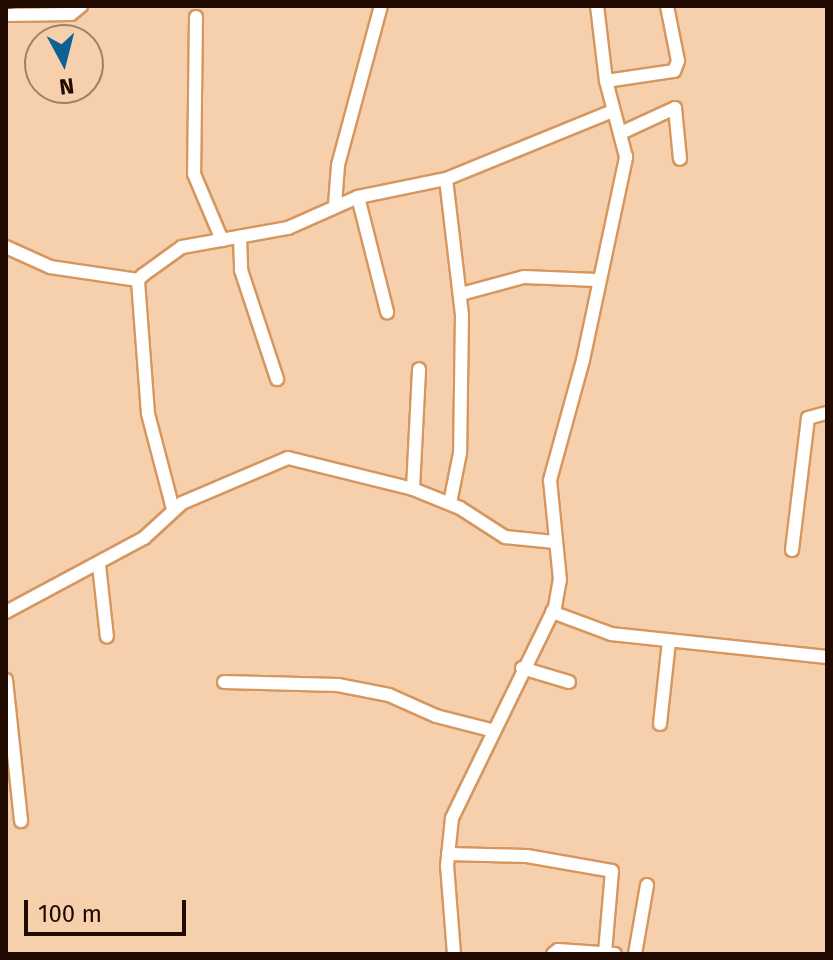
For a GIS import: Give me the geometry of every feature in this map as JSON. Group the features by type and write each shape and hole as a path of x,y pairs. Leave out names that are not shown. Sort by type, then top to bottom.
{"street":[{"path":"6,15 71,14 81,6"},
{"path":"335,205 338,165 381,6"},
{"path":"454,954 448,854 452,818 491,730 552,612 560,580 550,480 583,360 597,280 626,157 606,81 597,6"},
{"path":"606,81 674,71 678,61 667,6"},
{"path":"196,17 194,174 222,240"},
{"path":"138,286 182,247 222,240 239,247 300,224 335,205 448,186 618,121 675,108 680,159"},
{"path":"448,186 461,294 462,423 450,503"},
{"path":"360,203 387,312"},
{"path":"6,247 50,267 138,286"},
{"path":"239,247 277,379"},
{"path":"461,294 524,277 597,280"},
{"path":"138,286 148,414 173,509"},
{"path":"413,489 419,369"},
{"path":"792,550 808,418 827,413"},
{"path":"6,612 99,565 152,533 173,509 214,486 288,458 413,489 450,503 505,537 555,542"},
{"path":"99,565 107,637"},
{"path":"552,612 611,634 827,657"},
{"path":"660,724 669,641"},
{"path":"522,668 569,682"},
{"path":"6,680 21,821"},
{"path":"224,682 358,689 491,730"},
{"path":"448,854 527,856 612,871 610,953 558,950 553,954"},
{"path":"635,954 647,885"}],"railway":[{"path":"6,7 15,6"}]}
